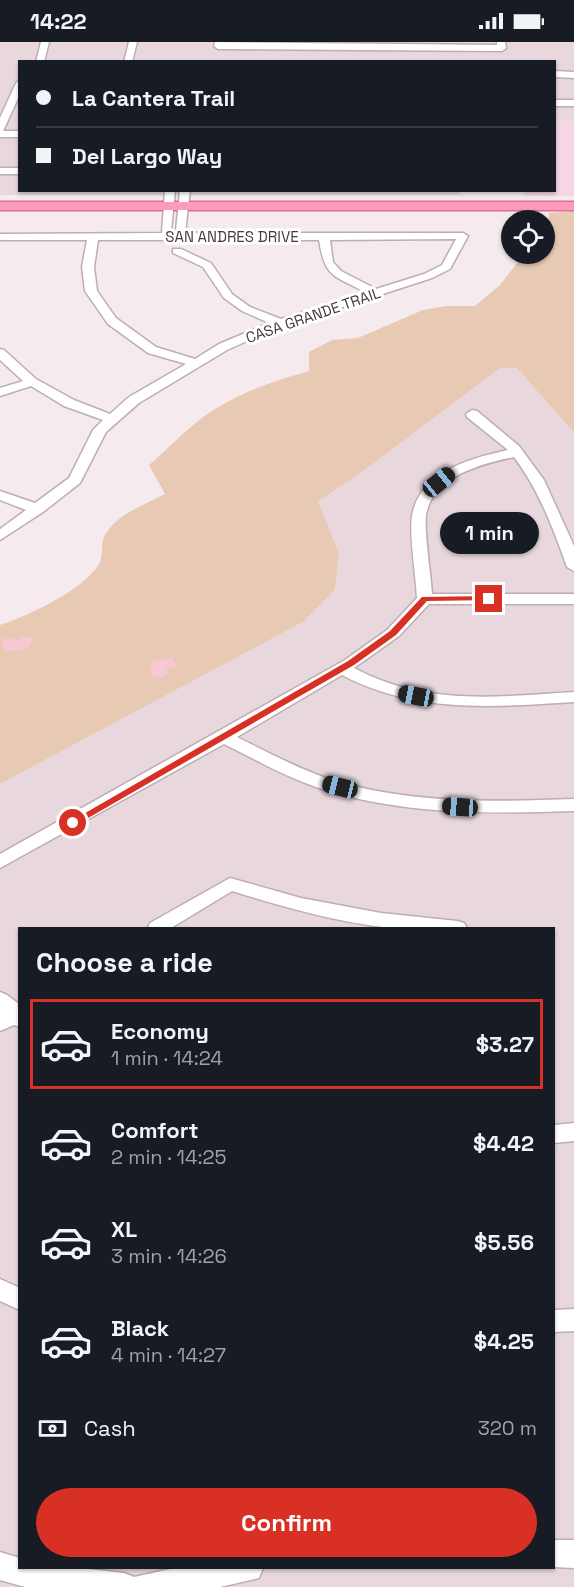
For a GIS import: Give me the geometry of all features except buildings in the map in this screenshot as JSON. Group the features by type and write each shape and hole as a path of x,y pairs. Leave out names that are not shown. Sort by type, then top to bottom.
{"main road":[{"path":"0,198 574,199"},
{"path":"0,206 177,198 574,206"}],"street":[{"path":"40,60 45,42"},
{"path":"128,60 133,42"},
{"path":"219,44 340,47 502,45"},
{"path":"340,47 341,60"},
{"path":"556,75 574,75"},
{"path":"0,129 15,102"},
{"path":"556,103 574,103"},
{"path":"0,134 18,134"},
{"path":"0,171 18,171"},
{"path":"174,236 166,232 177,198"},
{"path":"324,236 327,263 337,273 375,293"},
{"name":"SAN ANDRES DRIVE","path":"0,237 463,236"},
{"name":"CASA GRANDE TRAIL","path":"0,536 75,480 100,430 134,400 223,347 280,323 428,276 446,267 463,236"},
{"path":"93,237 88,267 91,291 112,321 152,350 196,363"},
{"path":"177,251 207,265 228,296 246,309 280,323"},
{"path":"0,353 32,382 69,403 112,419"},
{"path":"0,392 32,382"},
{"path":"472,414 517,452 555,513 574,567"},
{"path":"425,599 419,516 427,492 451,472 494,457 517,452"},
{"path":"0,495 38,509"},
{"path":"0,862 342,668 393,633 425,599 574,599"},
{"path":"342,668 363,680 396,693 436,700 574,698"},
{"path":"224,737 289,770 322,783 374,796 460,807 574,805"},
{"path":"159,927 230,884 301,905 381,920 448,927"},
{"path":"0,1000 14,1017"},
{"path":"555,1134 574,1132"},
{"path":"555,1321 574,1320"},
{"path":"555,1554 574,1554"},
{"path":"0,1566 31,1575 124,1587"},
{"path":"143,1587 243,1569"}],"shaded area":[{"path":"0,42 574,42 574,120 556,120 556,60 18,60 18,192 460,192 461,195 0,195"},
{"path":"556,120 574,120 574,196 525,196 524,192 556,192"},
{"path":"574,211 574,433 517,368 500,368 369,467 318,502 339,553 335,590 303,622 0,784 0,625 53,602 90,576 100,563 105,535 116,521 165,494 149,465 195,423 227,402 267,384 309,371 309,352 332,340 358,338 423,310 446,306 475,306 500,285 516,264 555,264 555,213"},
{"path":"500,368 517,368 574,433 574,1587 0,1587 0,784 303,622 335,590 339,553 317,503 369,467"}],"sand":[{"path":"23,636 33,638 30,647 18,651 4,650 2,640 11,637 18,641"},
{"path":"172,658 178,667 165,668 169,673 160,678 152,676 150,669 153,661"}],"route":[{"path":"73,823 351,663 393,633 425,599 489,599"}]}
